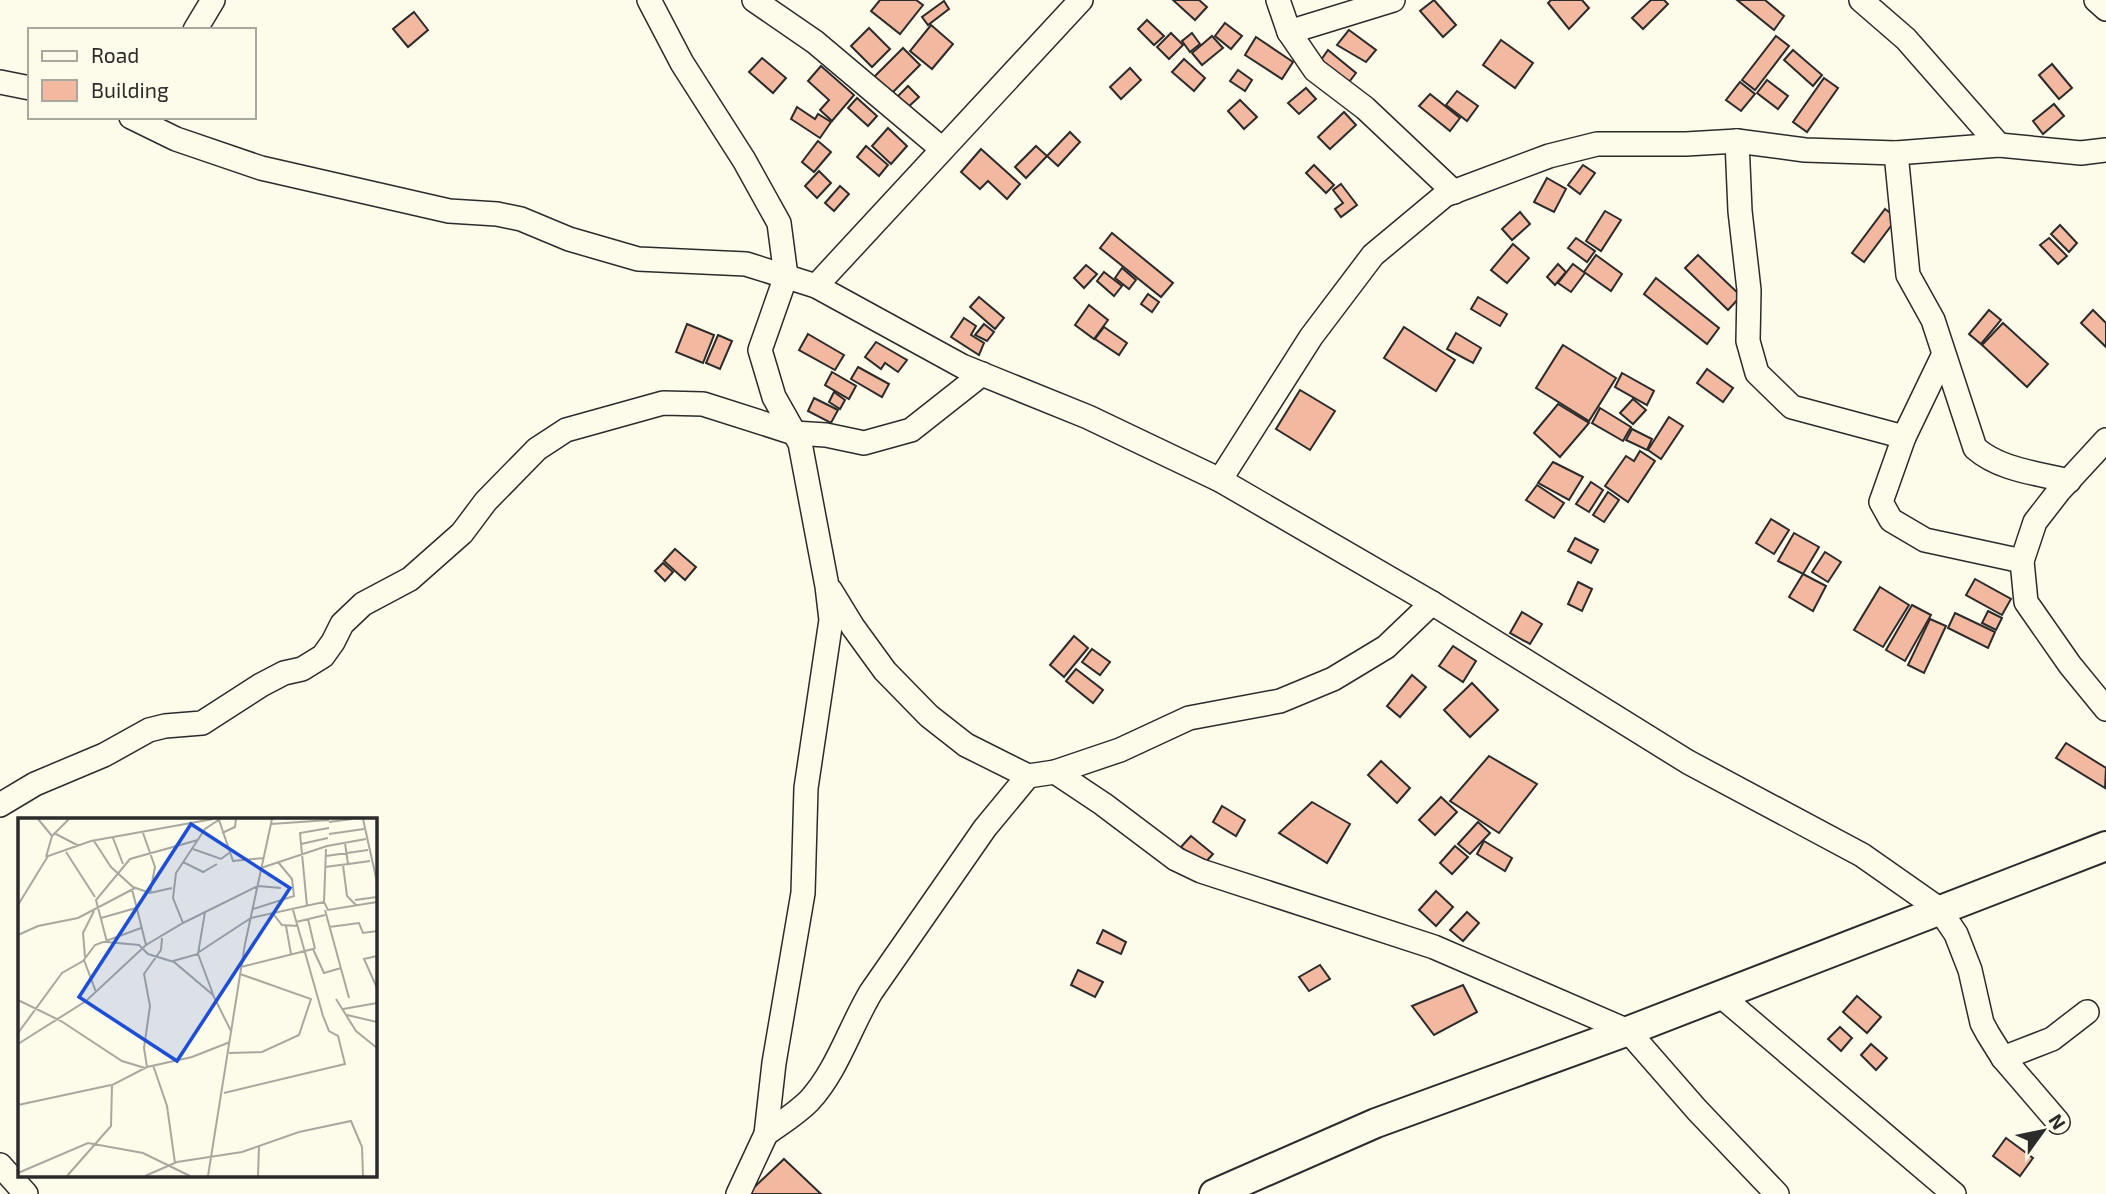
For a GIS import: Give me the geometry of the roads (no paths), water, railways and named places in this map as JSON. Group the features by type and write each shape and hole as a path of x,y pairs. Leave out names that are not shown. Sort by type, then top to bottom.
{"street":[{"path":"196,28 213,0"},
{"path":"649,0 682,62 744,160 779,223 786,276 760,350 774,397 800,443 831,620 806,788 803,892 774,1063 766,1134 738,1194"},
{"path":"754,0 815,42 942,149"},
{"path":"816,286 1081,0"},
{"path":"1278,0 1289,32 1315,69 1365,108 1454,191"},
{"path":"1289,32 1393,0"},
{"path":"1861,0 1906,38 1999,145"},
{"path":"2096,0 2106,9"},
{"path":"0,82 28,89"},
{"path":"140,119 176,139 261,168 449,211 497,214 521,219 569,240 638,259 746,264 816,286 962,366 1088,417 1220,480 1432,603 1688,762 1862,855 1939,909 1956,934 1970,970 1982,1023 2003,1058 2057,1122"},
{"path":"1220,480 1311,337 1373,255 1445,195 1454,191 1549,156 1597,144 1737,141 1805,150 1896,153 1999,145 2081,153 2106,150"},
{"path":"1737,141 1740,211 1749,290 1748,341 1757,373 1792,407 1903,437"},
{"path":"1896,153 1908,275 1933,320 1975,448 1986,458 2011,467 2069,481"},
{"path":"1943,356 1903,437 1881,502 1891,520 1924,540 2022,561"},
{"path":"0,805 36,784 104,755 149,730 202,723 261,685 284,673 302,669 323,656 342,624 363,604 410,579 462,533 486,501 537,449 566,430 663,403 703,404 794,433 827,435 864,443 911,430 982,374"},
{"path":"2106,440 2035,522 2022,561 2026,602 2070,665 2106,709"},
{"path":"827,586 885,671 929,716 966,745 1028,776 1055,772 1120,750 1189,718 1280,701 1333,679 1386,647 1432,603"},
{"path":"1055,772 1176,859 1201,872 1434,947 1628,1031 1697,1110 1777,1194"},
{"path":"766,1134 797,1112 811,1098 834,1065 871,992 985,828 1028,776"},
{"path":"1214,1194 1376,1123 1628,1031 2106,846"},
{"path":"1720,995 1955,1194"},
{"path":"2003,1058 2052,1039 2087,1012"},
{"path":"0,1165 26,1194"}]}
